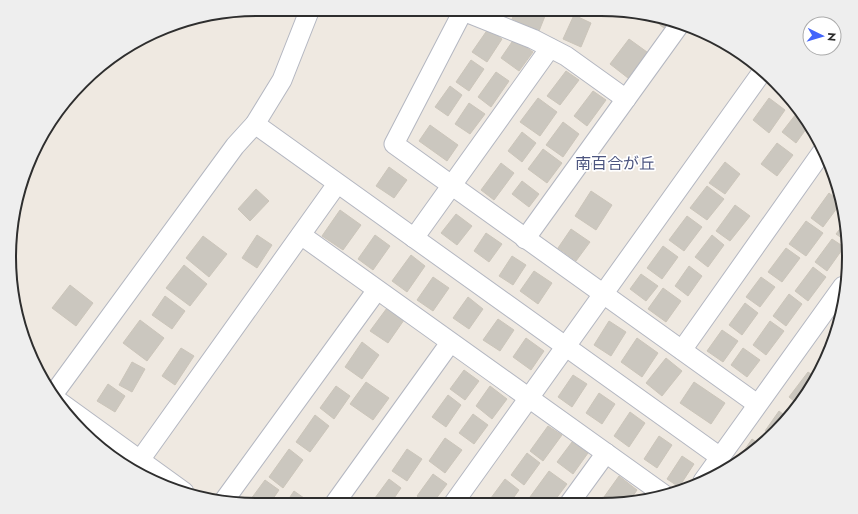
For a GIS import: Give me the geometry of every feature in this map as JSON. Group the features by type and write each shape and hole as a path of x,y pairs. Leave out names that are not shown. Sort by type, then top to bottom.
{"street":[{"path":"57,391 235,146 255,124 282,80 307,16"},
{"path":"460,16 394,144 451,187 757,404"},
{"path":"476,16 533,38 566,56 626,99"},
{"path":"525,239 677,29"},
{"path":"414,238 550,48"},
{"path":"457,498 759,76"},
{"path":"255,124 720,457"},
{"path":"682,350 820,155"},
{"path":"140,460 337,184"},
{"path":"301,235 659,491"},
{"path":"227,496 377,290"},
{"path":"709,472 839,291"},
{"path":"340,498 450,343"},
{"path":"71,410 170,482"},
{"path":"573,498 606,453"}],"building":[{"path":"513,16 545,16 539,31 512,19"},
{"path":"574,16 591,23 581,47 563,39"},
{"path":"657,23 666,25 664,28"},
{"path":"488,29 502,39 487,62 472,52"},
{"path":"514,39 533,52 519,71 501,58"},
{"path":"629,39 647,52 628,78 610,64"},
{"path":"471,60 484,69 469,91 456,82"},
{"path":"566,71 579,80 560,105 547,96"},
{"path":"496,72 509,81 491,107 478,97"},
{"path":"450,86 462,95 448,116 435,107"},
{"path":"593,91 606,100 587,126 574,116"},
{"path":"538,98 557,112 540,136 520,122"},
{"path":"769,98 785,110 769,133 753,120"},
{"path":"469,103 485,114 470,134 455,124"},
{"path":"795,115 805,130 796,143 782,132"},
{"path":"563,122 579,134 563,157 546,145"},
{"path":"430,125 458,145 447,161 419,141"},
{"path":"522,132 536,143 522,162 508,151"},
{"path":"777,143 793,155 777,176 761,164"},
{"path":"543,149 562,163 547,183 528,169"},
{"path":"725,162 740,174 725,194 709,183"},
{"path":"501,163 514,173 494,200 481,190"},
{"path":"389,167 407,180 394,198 376,186"},
{"path":"522,181 539,194 529,207 512,194"},
{"path":"707,186 724,199 707,220 690,208"},
{"path":"256,189 269,201 250,221 238,209"},
{"path":"591,191 612,205 596,230 575,216"},
{"path":"829,193 834,197 837,208 823,227 811,218"},
{"path":"735,205 750,216 730,241 716,231"},
{"path":"340,210 361,225 343,250 322,236"},
{"path":"456,214 472,226 457,245 441,233"},
{"path":"687,216 702,227 684,251 669,240"},
{"path":"806,221 823,233 806,256 789,244"},
{"path":"571,229 590,242 576,261 558,248"},
{"path":"840,229 841,237 836,234"},
{"path":"486,233 502,244 489,262 474,251"},
{"path":"257,235 272,245 257,268 242,258"},
{"path":"375,235 390,246 373,270 358,259"},
{"path":"712,235 724,245 708,267 695,257"},
{"path":"203,236 227,254 209,277 186,258"},
{"path":"832,239 841,245 842,250 827,271 815,262"},
{"path":"663,246 678,257 662,279 647,268"},
{"path":"786,248 800,258 782,282 768,272"},
{"path":"411,255 425,266 407,292 392,281"},
{"path":"512,256 526,265 513,285 499,276"},
{"path":"184,265 207,284 190,306 166,288"},
{"path":"689,266 702,276 688,296 675,286"},
{"path":"813,267 826,277 808,301 795,291"},
{"path":"534,271 552,283 538,304 520,291"},
{"path":"641,274 658,286 646,301 630,289"},
{"path":"433,277 449,288 433,311 417,300"},
{"path":"761,277 775,287 760,307 746,297"},
{"path":"70,285 93,303 76,326 52,308"},
{"path":"663,288 681,301 666,322 648,309"},
{"path":"789,294 802,304 786,326 773,316"},
{"path":"165,296 185,311 172,329 152,315"},
{"path":"468,297 483,309 469,329 453,318"},
{"path":"745,303 758,313 742,335 729,325"},
{"path":"387,308 404,320 388,343 370,331"},
{"path":"498,319 514,330 500,351 483,340"},
{"path":"140,320 164,338 147,361 123,343"},
{"path":"609,321 626,332 611,356 594,345"},
{"path":"770,321 784,331 766,355 753,345"},
{"path":"722,330 738,341 723,362 707,351"},
{"path":"526,338 544,351 531,370 513,357"},
{"path":"637,338 658,353 642,377 621,362"},
{"path":"362,342 379,355 362,379 345,367"},
{"path":"181,348 194,356 175,385 162,376"},
{"path":"743,348 760,360 747,377 731,365"},
{"path":"666,358 682,371 662,396 646,383"},
{"path":"132,362 145,369 132,392 119,385"},
{"path":"464,370 479,381 465,400 450,389"},
{"path":"808,372 812,374 794,401 789,397"},
{"path":"573,375 587,384 572,407 558,397"},
{"path":"366,382 389,398 373,420 350,404"},
{"path":"694,382 725,403 711,424 680,403"},
{"path":"108,384 125,396 115,412 97,401"},
{"path":"336,386 350,396 334,419 320,408"},
{"path":"490,386 507,399 492,419 476,406"},
{"path":"599,393 615,404 602,424 586,413"},
{"path":"448,395 461,405 446,427 432,417"},
{"path":"779,411 783,414 766,432 765,431"},
{"path":"630,412 645,423 629,447 614,436"},
{"path":"473,414 488,425 474,444 459,433"},
{"path":"315,415 329,426 310,452 296,442"},
{"path":"548,426 562,435 543,461 530,451"},
{"path":"659,436 672,445 657,468 644,459"},
{"path":"445,438 462,450 445,473 429,461"},
{"path":"752,439 756,442 748,448 744,451"},
{"path":"572,442 588,453 573,474 557,462"},
{"path":"289,449 303,460 283,488 269,477"},
{"path":"407,449 422,459 407,481 392,471"},
{"path":"527,453 540,463 524,485 511,475"},
{"path":"682,456 694,464 681,484 677,485 667,479"},
{"path":"549,471 567,484 556,498 530,497"},
{"path":"433,474 447,484 436,498 420,498 417,496"},
{"path":"619,476 637,490 633,496 604,497"},
{"path":"389,479 401,488 394,498 375,498"},
{"path":"505,479 519,490 513,498 491,498"},
{"path":"265,480 279,490 273,498 252,498"},
{"path":"294,491 304,498 289,498"}],"district":[{"name":"南百合が丘","path":"615,163"}]}
